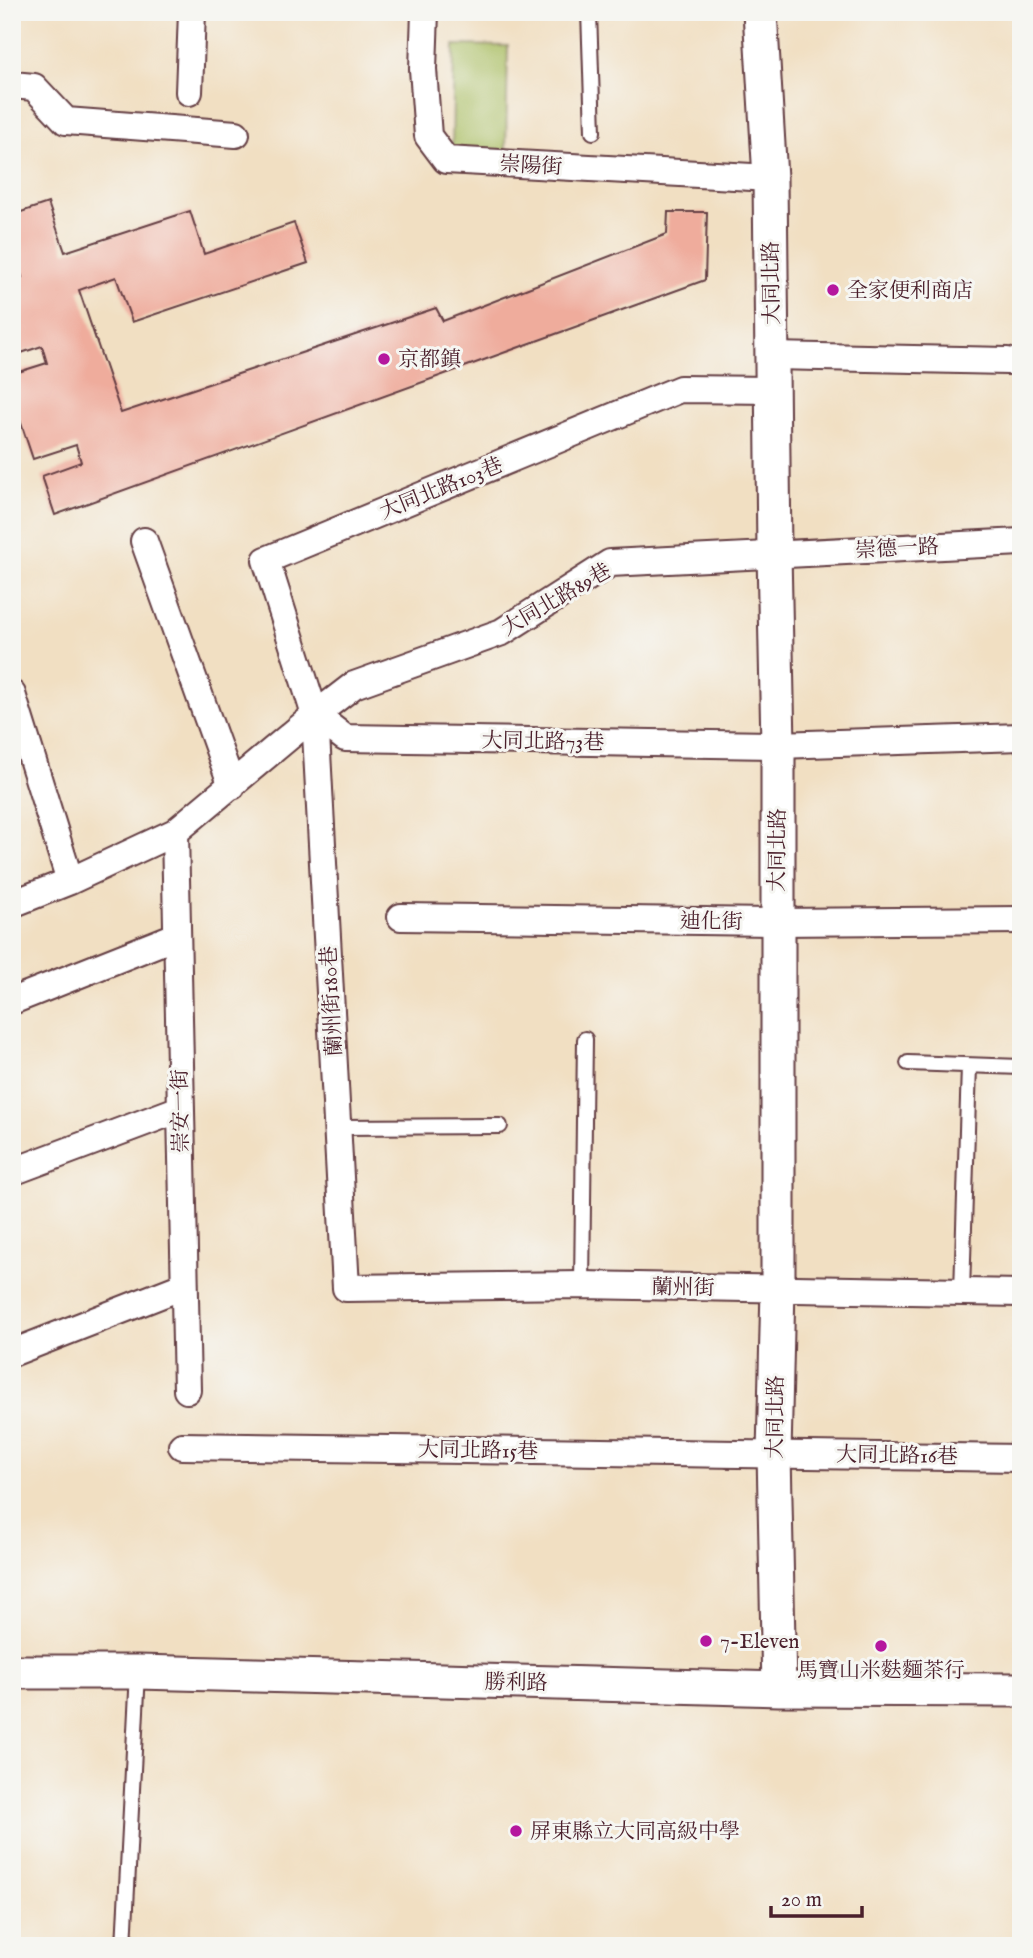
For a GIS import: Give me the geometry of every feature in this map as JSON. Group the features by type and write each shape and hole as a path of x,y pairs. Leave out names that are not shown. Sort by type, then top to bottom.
{"street":[{"path":"189,92 192,12"},
{"name":"崇陽街","path":"425,12 424,69 428,136 446,160 770,178"},
{"name":"大同北路","path":"760,12 770,178 778,745 779,1288 774,1453 779,1689"},
{"path":"12,85 34,87 66,121 236,134"},
{"path":"772,356 1007,362"},
{"name":"大同北路103巷","path":"315,715 266,560 680,389 773,390"},
{"path":"144,541 232,786"},
{"name":"崇德一路","path":"774,553 1021,542"},
{"name":"大同北路89巷","path":"12,904 70,881 175,832 354,685 502,632 610,564 774,553"},
{"path":"12,694 70,881"},
{"name":"大同北路73巷","path":"315,715 345,738 778,745 1012,738"},
{"name":"蘭州街180巷","path":"315,715 346,1288"},
{"name":"崇安一街","path":"175,832 187,1390"},
{"name":"迪化街","path":"401,918 777,922 1021,920"},
{"path":"12,1001 176,936"},
{"path":"12,1172 180,1109"},
{"name":"蘭州街","path":"346,1288 582,1285 1021,1293"},
{"path":"12,1353 183,1286"},
{"name":"大同北路15巷","path":"181,1446 774,1453"},
{"name":"大同北路16巷","path":"774,1453 1021,1458"},
{"name":"勝利路","path":"12,1672 138,1672 779,1689 1021,1690"}],"lane":[{"path":"589,12 593,132"},
{"path":"582,1285 585,1039"},
{"path":"908,1063 1021,1067"},
{"path":"962,1292 968,1066"},
{"path":"337,1127 500,1126"},
{"path":"124,1946 138,1672"}],"green space":[{"path":"454,45 508,46 506,150 452,149"}],"building":[{"name":"京都鎮","path":"48,203 65,252 190,211 204,254 294,223 308,263 132,322 116,277 79,290 121,413 436,308 443,321 667,234 668,212 707,212 705,280 55,515 42,476 81,462 76,445 33,459 12,396 12,374 47,363 42,346 12,356 12,280 22,277 16,258 12,259 12,215"},
{"path":"1016,1199 1021,1199 1021,1265 1016,1265"}],"place":[{"name":"全家便利商店","path":"833,290"},
{"name":"京都鎮","path":"384,359"},
{"name":"7-Eleven","path":"706,1641"},
{"name":"馬寶山米麩麵茶行","path":"881,1646"},
{"name":"屏東縣立大同高級中學","path":"516,1831"}]}
